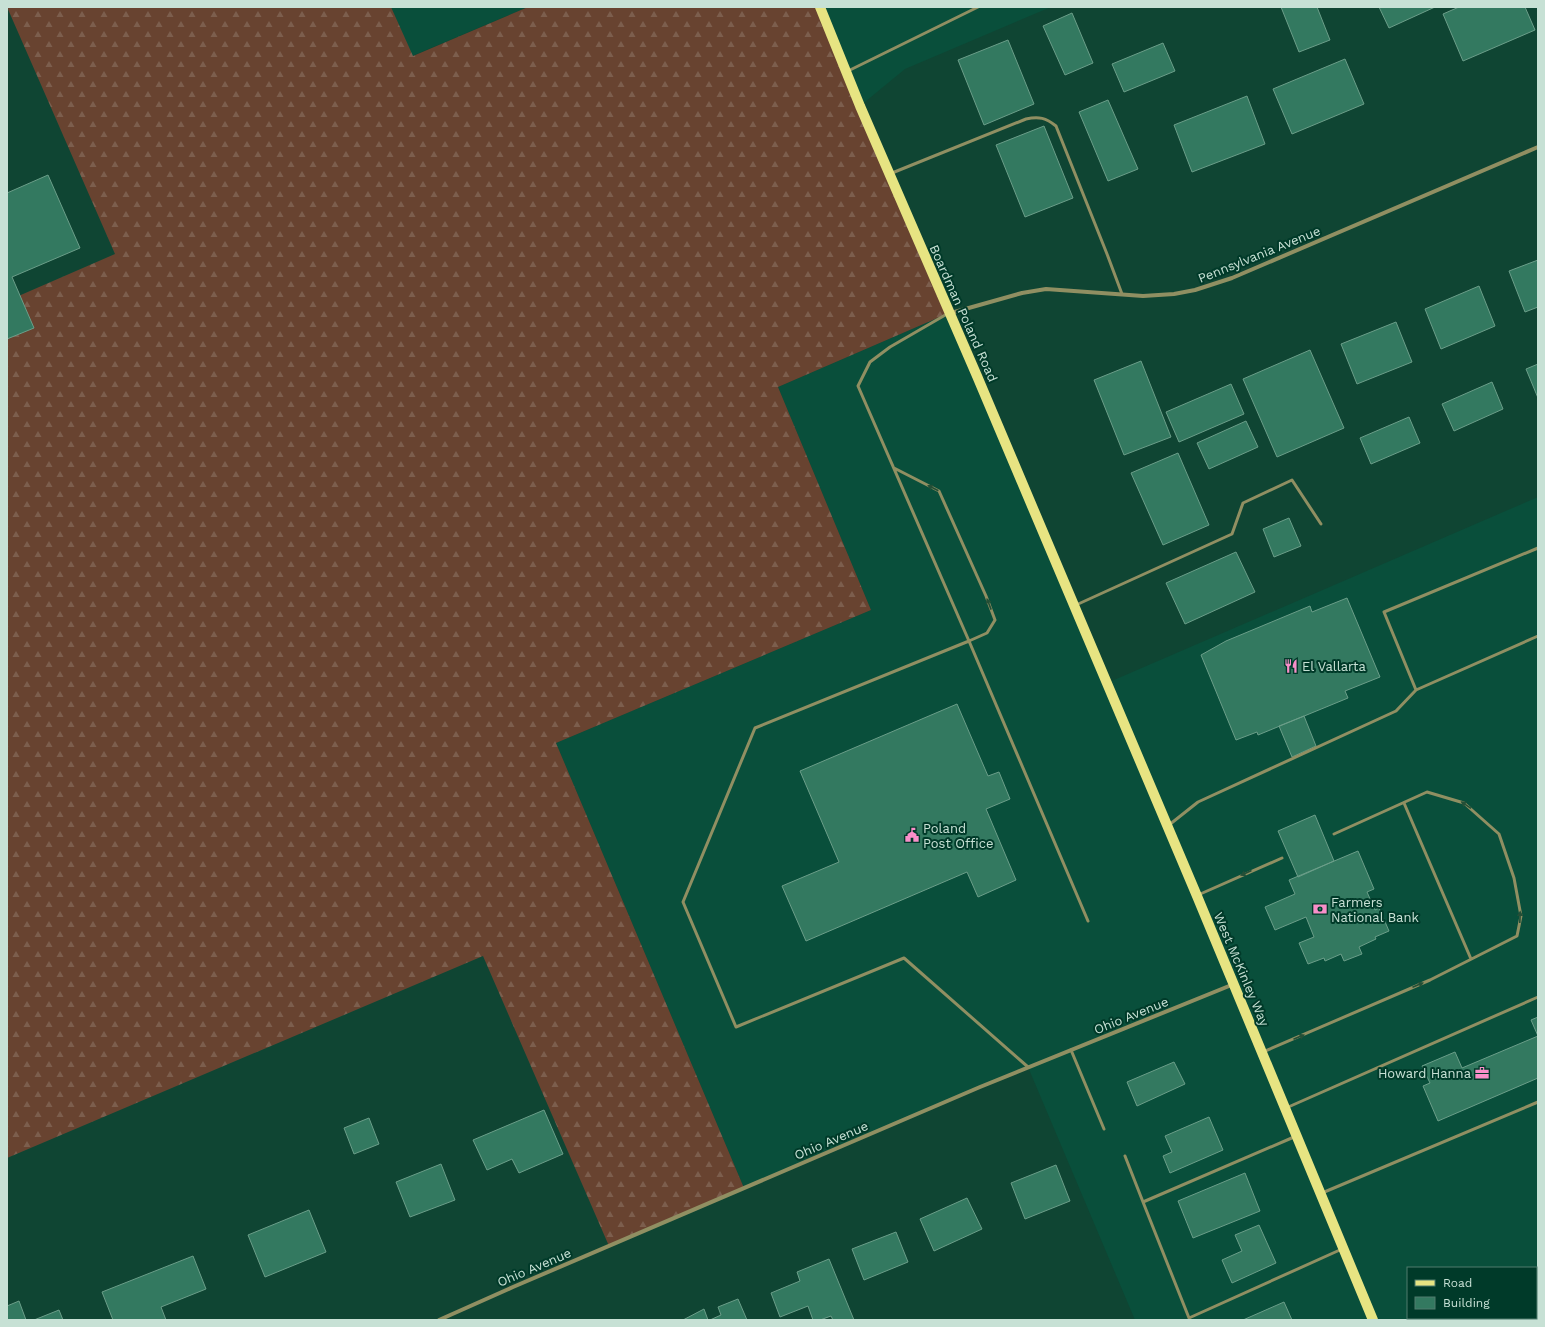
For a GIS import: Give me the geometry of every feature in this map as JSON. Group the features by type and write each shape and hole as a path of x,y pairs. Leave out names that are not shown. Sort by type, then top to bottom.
{"main road":[{"name":"Boardman Poland Road","path":"820,7 846,72 980,383 1084,630"},
{"name":"West McKinley Way","path":"1084,630 1263,1052 1373,1320"}],"street":[{"name":"Pennsylvania Avenue","path":"949,313 1022,293 1046,289 1143,296 1174,294 1195,290 1232,278 1538,147"},
{"name":"Ohio Avenue","path":"439,1320 533,1278 1028,1067 1234,984"}],"lane":[{"path":"846,72 978,7"},
{"path":"890,174 1026,119 1036,117 1049,120 1056,126 1122,294"},
{"path":"949,313 890,347 870,362 858,386 969,641 1088,921"},
{"path":"894,468 940,491 995,620 987,634 755,728 683,902 736,1028 904,958 1028,1067"},
{"path":"1074,606 1232,534 1243,503 1292,480 1321,524"},
{"path":"1416,690 1384,612 1538,548"},
{"path":"1167,826 1198,802 1396,711 1416,690 1538,636"},
{"path":"1263,1052 1430,980 1517,936 1521,916 1514,878 1499,834 1464,803 1427,792 1334,834"},
{"path":"1404,803 1472,959"},
{"path":"1197,896 1282,858"},
{"path":"1286,1108 1538,997"},
{"path":"1071,1050 1104,1129"},
{"path":"1321,1193 1538,1102"},
{"path":"1143,1202 1297,1136"},
{"path":"1125,1156 1189,1318 1344,1249"}],"shaded area":[{"path":"391,7 528,7 412,56"},
{"path":"820,7 1051,7 905,69 860,106"},
{"path":"949,313 1107,683 1538,497 1538,1320 1135,1320 1028,1067 744,1188 556,743 871,610 778,387"}],"green space":[{"path":"7,7 391,7 413,56 528,7 820,7 949,313 778,387 871,610 556,743 744,1188 609,1246 483,956 7,1158 7,301 115,254"}],"building":[{"path":"1281,7 1317,7 1330,40 1299,52"},
{"path":"1379,7 1435,7 1389,28"},
{"path":"1459,7 1525,7 1535,30 1463,61 1443,14"},
{"path":"1072,13 1093,63 1065,75 1043,26"},
{"path":"1008,40 1034,104 984,125 958,60"},
{"path":"1163,43 1175,71 1124,92 1112,64"},
{"path":"1345,59 1364,104 1292,134 1273,89"},
{"path":"1247,96 1265,144 1192,172 1174,125"},
{"path":"1108,100 1138,169 1108,181 1079,112"},
{"path":"1044,126 1073,198 1025,217 996,145"},
{"path":"48,175 80,248 12,277 34,328 7,339 7,193"},
{"path":"1538,260 1538,307 1525,312 1509,271"},
{"path":"1479,286 1495,326 1441,349 1425,309"},
{"path":"1396,322 1412,362 1357,384 1341,344"},
{"path":"1310,350 1344,428 1277,457 1243,379"},
{"path":"1141,361 1171,437 1124,455 1094,380"},
{"path":"1538,364 1538,398 1526,369"},
{"path":"1492,382 1503,409 1454,431 1442,404"},
{"path":"1231,384 1244,414 1179,442 1166,412"},
{"path":"1409,417 1420,443 1371,464 1360,438"},
{"path":"1246,421 1258,447 1209,469 1197,443"},
{"path":"1178,453 1209,525 1163,545 1131,473"},
{"path":"1289,518 1301,546 1274,557 1263,529"},
{"path":"1236,552 1255,592 1185,624 1166,583"},
{"name":"El Vallarta","path":"1347,598 1380,677 1345,691 1348,698 1258,735 1257,732 1236,740 1201,655 1226,641 1310,606 1312,612"},
{"name":"Poland Post Office","path":"957,704 988,776 999,772 1010,799 986,809 1016,880 978,897 967,872 806,941 782,886 839,862 800,771"},
{"path":"1304,716 1316,746 1292,757 1279,726"},
{"path":"1315,815 1334,861 1298,877 1278,831"},
{"name":"Farmers National Bank","path":"1358,851 1374,889 1367,892 1375,910 1379,908 1389,931 1375,937 1376,939 1359,947 1362,954 1344,961 1341,954 1325,961 1324,958 1308,964 1299,943 1314,937 1306,917 1275,930 1265,907 1295,894 1289,880"},
{"path":"1538,1017 1538,1036 1531,1020"},
{"name":"Howard Hanna","path":"1538,1036 1538,1078 1438,1121 1423,1086 1430,1083 1422,1066 1455,1052 1462,1068"},
{"path":"1174,1062 1185,1084 1137,1106 1127,1082"},
{"path":"544,1110 563,1154 519,1173 512,1159 487,1170 473,1140"},
{"path":"1209,1117 1223,1150 1170,1173 1163,1156 1172,1152 1165,1136"},
{"path":"369,1118 379,1144 354,1154 344,1128"},
{"path":"441,1164 455,1200 410,1217 396,1182"},
{"path":"1056,1165 1070,1201 1025,1219 1011,1183"},
{"path":"1245,1173 1260,1211 1193,1238 1178,1201"},
{"path":"967,1198 982,1229 934,1251 920,1219"},
{"path":"309,1210 326,1252 265,1277 248,1235"},
{"path":"1259,1225 1276,1263 1232,1283 1222,1260 1242,1251 1235,1235"},
{"path":"896,1232 908,1262 864,1280 852,1249"},
{"path":"193,1256 206,1289 161,1307 166,1320 113,1320 102,1292"},
{"path":"829,1259 854,1320 833,1320 831,1316 820,1320 813,1320 808,1306 780,1317 771,1293 800,1281 797,1272"},
{"path":"738,1299 747,1320 710,1320 721,1315 718,1307"},
{"path":"19,1301 26,1320 7,1320 7,1306"},
{"path":"1284,1302 1292,1320 1243,1320"},
{"path":"704,1309 708,1320 683,1320"},
{"path":"59,1310 63,1320 34,1320"}],"place":[{"name":"El Vallarta","path":"1291,666"},
{"name":"Poland Post Office","path":"912,835"},
{"name":"Farmers National Bank","path":"1320,909"},
{"name":"Howard Hanna","path":"1482,1073"}]}
